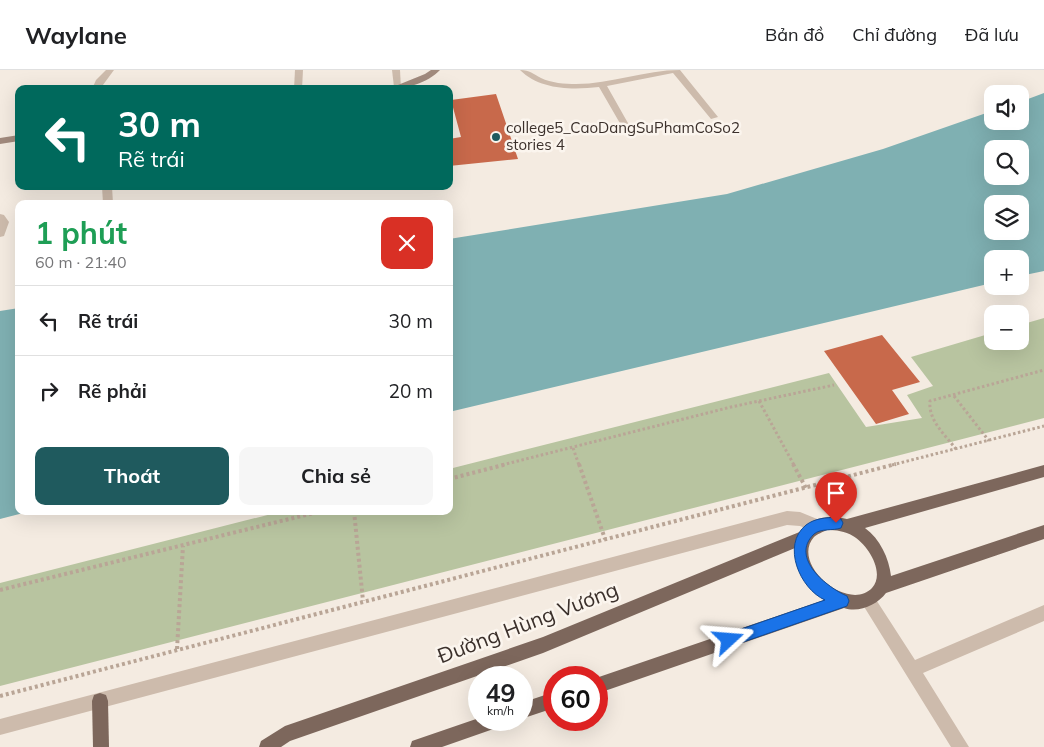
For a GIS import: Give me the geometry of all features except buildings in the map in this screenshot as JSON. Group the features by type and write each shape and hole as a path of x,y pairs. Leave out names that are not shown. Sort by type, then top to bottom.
{"main road":[{"path":"847,526 1044,471"},
{"path":"836,523 847,526 861,534 873,545 881,559 884,573 881,587 868,600 856,602 842,601 826,594 812,581 803,566 800,551 804,537 817,526 836,523"},
{"path":"881,587 1044,532"},
{"name":"Đường Hùng Vương","path":"267,747 286,734 543,645 804,537"},
{"path":"608,682 842,601"},
{"path":"100,701 102,747"},
{"path":"418,747 468,730"}],"street":[{"path":"97,85 110,70"},
{"path":"298,85 299,70"},
{"path":"395,85 396,70"},
{"path":"403,85 428,76 436,70"},
{"path":"524,70 533,78 561,86 601,83 653,71 675,70 714,117"},
{"path":"601,83 629,132"},
{"path":"0,141 15,139"},
{"path":"0,218 4,222 0,233"},
{"path":"0,727 786,518 800,520 817,526"},
{"path":"868,600 961,747"},
{"path":"913,669 1044,613"}],"path":[{"path":"956,449 931,415 928,406 930,401 1044,370"},
{"path":"453,478 759,401 834,385"},
{"path":"954,396 989,441"},
{"path":"759,401 806,488"},
{"path":"0,696 1044,426"},
{"path":"572,448 606,539"},
{"path":"0,590 306,515"},
{"path":"354,515 364,601"},
{"path":"177,649 182,546"}],"green space":[{"path":"1044,318 1044,418 0,686 0,583 267,515 453,515 453,468 829,373 866,427 922,418 907,395 933,386 911,357 984,335 984,350 1029,350 1029,322"}],"water":[{"path":"1044,93 1044,271 1029,274 1029,250 984,250 984,285 453,411 453,238 727,194 883,149 984,114 984,130 1029,130 1029,99"},
{"path":"15,309 16,515 0,519 0,311"}],"place":[{"name":"college5_CaoDangSuPhamCoSo2 stories 4","path":"496,137"}],"route":[{"path":"729,640 842,601 826,594 812,581 803,566 800,551 804,537 809,530 826,523 836,523"}]}
